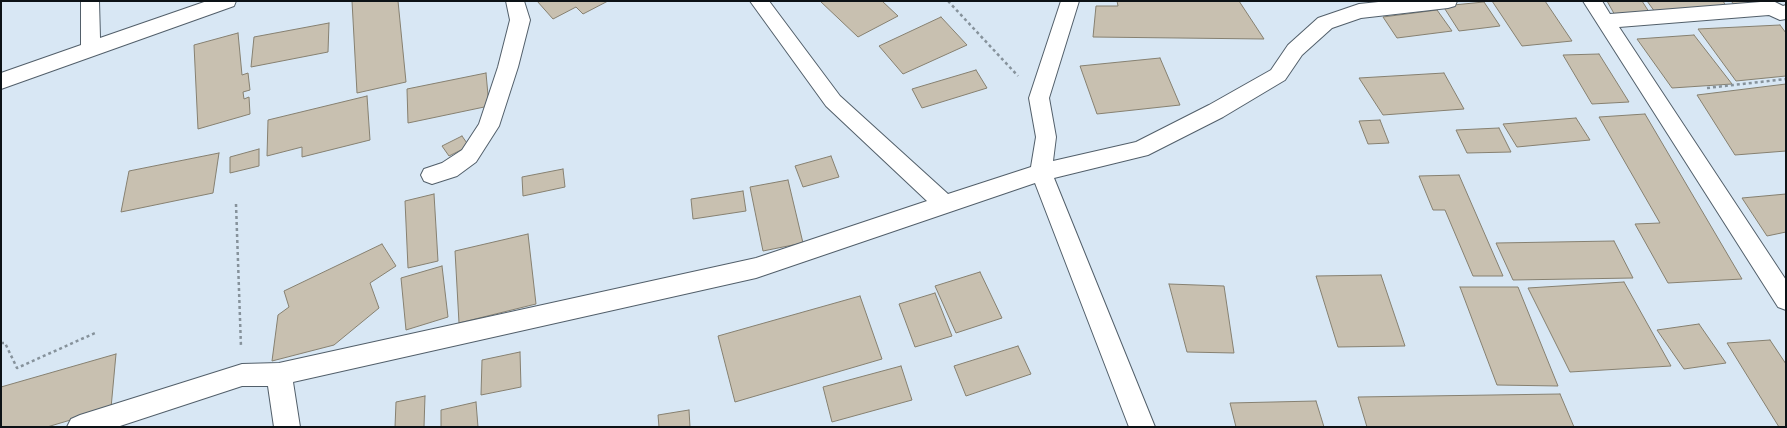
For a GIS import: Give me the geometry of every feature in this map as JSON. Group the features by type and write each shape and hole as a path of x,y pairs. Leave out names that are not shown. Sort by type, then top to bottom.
{"street":[{"path":"90,1 91,50"},
{"path":"1,81 227,1"},
{"path":"432,175 449,170 469,156 489,126 508,67 520,20 515,1"},
{"path":"759,1 833,101 944,204"},
{"path":"1070,1 1039,98 1046,137 1041,172 1142,427"},
{"path":"80,427 242,375 279,374 756,268 1041,172 1141,149 1216,111 1278,75 1295,50 1325,23 1359,11 1448,1"},
{"path":"1592,1 1786,300"},
{"path":"1604,21 1773,8 1780,13 1786,12"},
{"path":"279,374 287,427"}],"path":[{"path":"948,1 1039,98"},
{"path":"1708,88 1786,79"},
{"path":"236,204 242,375"},
{"path":"1,342 5,343 17,368 94,333"}],"building":[{"path":"352,1 398,1 406,82 357,93"},
{"path":"537,1 608,1 583,14 576,7 553,19"},
{"path":"820,1 882,1 898,16 858,37"},
{"path":"1117,1 1239,1 1264,39 1093,37 1096,6 1118,6"},
{"path":"1492,1 1545,1 1572,41 1522,46"},
{"path":"1607,1 1642,1 1651,15 1616,17"},
{"path":"1647,1 1723,1 1728,9 1655,12"},
{"path":"1731,1 1764,1 1767,5 1737,8"},
{"path":"1484,2 1500,26 1459,31 1443,6"},
{"path":"1437,10 1452,31 1397,38 1383,17"},
{"path":"941,17 967,45 903,74 879,46"},
{"path":"329,23 328,52 251,67 254,37"},
{"path":"1780,25 1786,33 1786,76 1736,81 1698,29"},
{"path":"238,33 242,75 248,73 250,90 243,92 244,99 249,97 250,114 198,129 194,45"},
{"path":"1694,35 1732,84 1672,88 1637,39"},
{"path":"1599,54 1629,102 1592,104 1563,55"},
{"path":"1160,58 1180,105 1097,114 1080,66"},
{"path":"976,70 987,88 922,108 912,89"},
{"path":"486,73 489,106 408,123 407,89"},
{"path":"1444,73 1464,109 1383,115 1359,78"},
{"path":"1786,84 1786,151 1735,155 1697,95"},
{"path":"367,96 370,140 302,157 302,147 267,156 268,120"},
{"path":"1645,114 1742,279 1668,283 1635,224 1660,223 1599,117"},
{"path":"1576,118 1590,140 1517,147 1503,124"},
{"path":"1380,120 1389,143 1368,144 1359,121"},
{"path":"1499,128 1511,152 1467,153 1456,130"},
{"path":"462,136 469,146 449,156 442,146"},
{"path":"259,149 259,166 230,173 230,157"},
{"path":"219,153 213,193 121,212 129,171"},
{"path":"831,156 839,177 803,187 795,166"},
{"path":"563,169 565,187 523,196 522,177"},
{"path":"1459,175 1503,276 1473,276 1445,210 1433,210 1419,176"},
{"path":"788,180 803,243 763,251 750,187"},
{"path":"743,191 746,211 693,219 691,199"},
{"path":"434,194 438,261 408,268 405,201"},
{"path":"1786,194 1786,232 1767,236 1742,198"},
{"path":"528,234 536,304 459,323 455,251"},
{"path":"1614,241 1633,278 1513,280 1496,243"},
{"path":"382,244 396,266 370,283 379,308 334,345 272,361 278,315 289,307 284,291"},
{"path":"442,266 448,317 406,330 401,278"},
{"path":"980,272 1002,318 956,333 935,286"},
{"path":"1381,275 1405,346 1338,347 1316,276"},
{"path":"1624,282 1671,366 1570,372 1528,288"},
{"path":"1169,284 1224,286 1234,353 1187,352"},
{"path":"1460,287 1518,287 1558,386 1497,385"},
{"path":"935,293 952,336 915,347 899,304"},
{"path":"860,296 882,359 735,402 718,336"},
{"path":"1699,324 1726,363 1684,369 1657,330"},
{"path":"1770,340 1786,364 1786,427 1779,427 1727,343"},
{"path":"1018,346 1031,374 966,396 954,366"},
{"path":"520,352 521,387 481,395 482,360"},
{"path":"116,354 111,408 47,427 1,427 1,387"},
{"path":"901,366 912,400 832,422 823,387"},
{"path":"1560,394 1574,427 1367,427 1358,397"},
{"path":"425,396 424,427 395,427 396,402"},
{"path":"1316,401 1324,427 1236,427 1230,403"},
{"path":"476,402 478,427 441,427 441,410"},
{"path":"689,410 690,427 659,427 658,415"}]}
